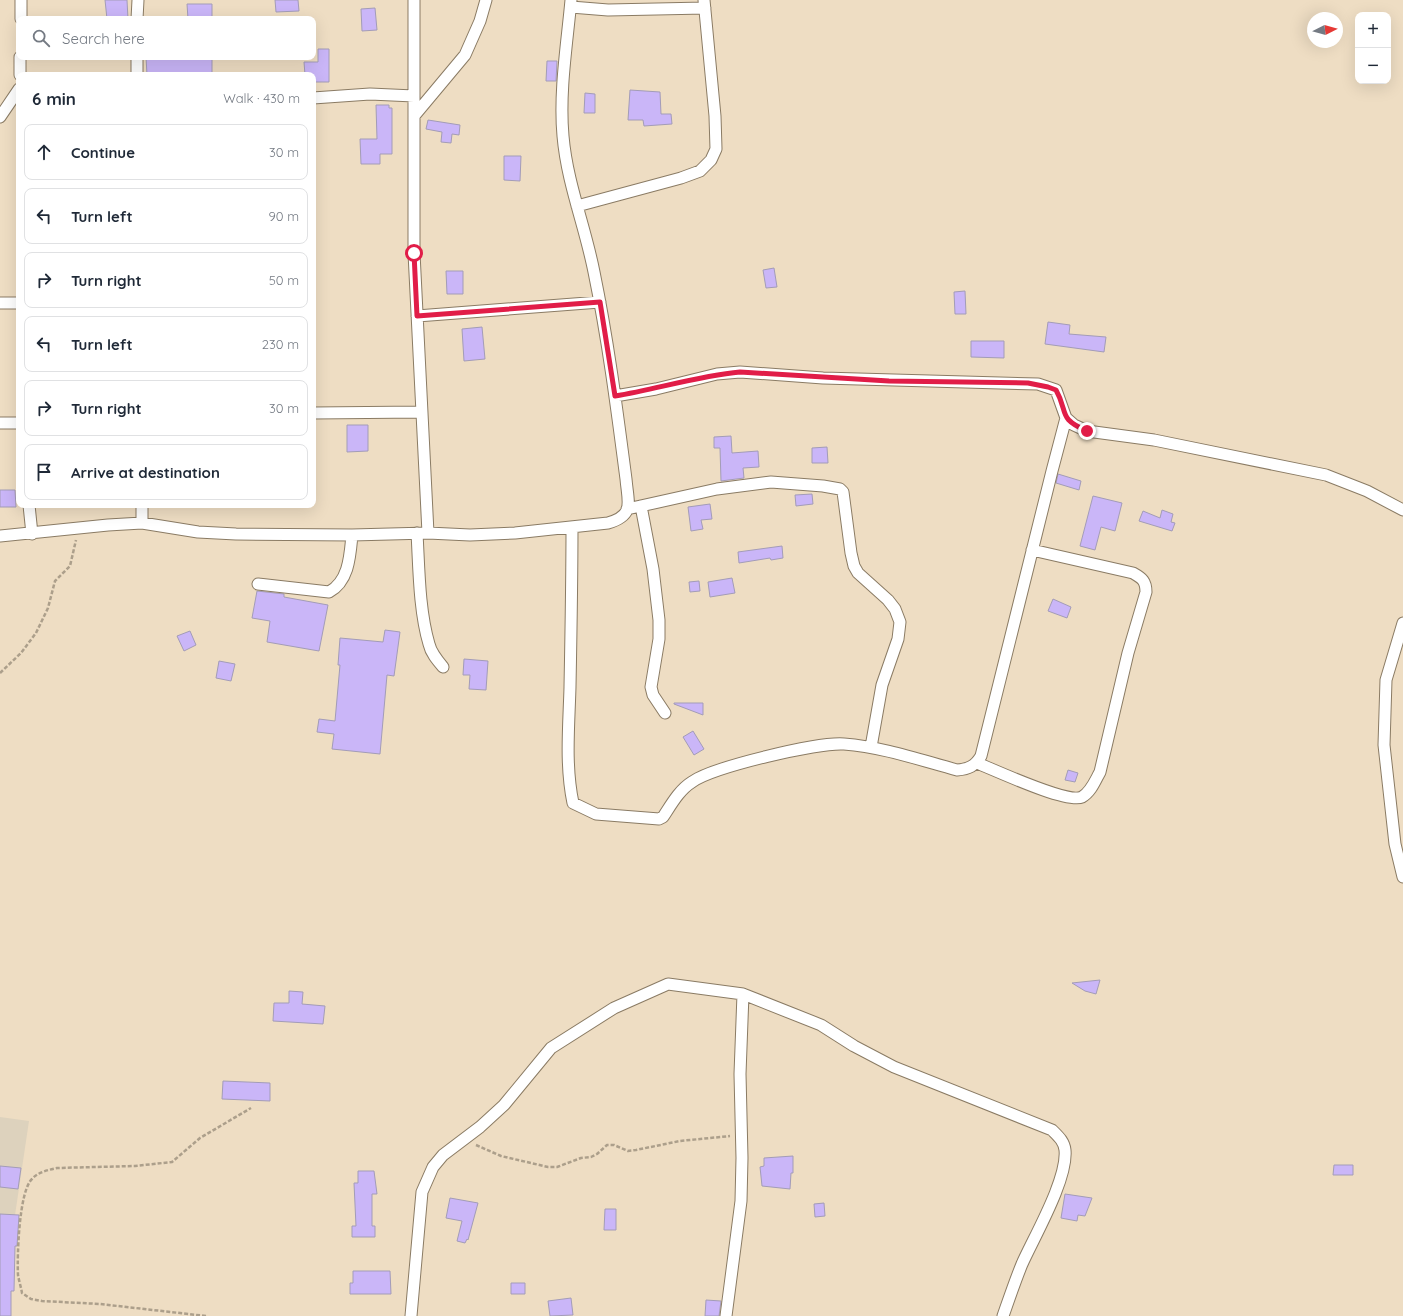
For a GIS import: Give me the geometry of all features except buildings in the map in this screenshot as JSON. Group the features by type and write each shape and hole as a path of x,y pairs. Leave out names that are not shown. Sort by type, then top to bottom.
{"street":[{"path":"21,0 21,16"},
{"path":"137,16 138,0"},
{"path":"414,0 414,253 421,412 422,533 426,629 429,645 435,658 443,667"},
{"path":"414,116 465,55 480,21 486,0"},
{"path":"0,536 142,523 221,534 352,535 422,533 470,535 572,527 608,523 620,520 626,514 627,509 626,479 615,396 600,302 567,165 563,135 563,91 571,3 608,10 705,4 716,142 716,149 711,160 700,171 680,178 577,206"},
{"path":"20,60 20,72"},
{"path":"137,60 137,72"},
{"path":"0,117 16,93"},
{"path":"316,98 370,94 414,96"},
{"path":"417,316 600,302"},
{"path":"0,303 16,303"},
{"path":"615,396 656,389 717,374 740,372 889,381 1028,383 1056,390 1066,418 1074,425 1087,431 1154,440 1326,475 1367,491 1403,510"},
{"path":"316,413 421,412"},
{"path":"572,527 568,748 570,788 573,803 596,814 653,820 659,819 663,817 681,792 691,782 708,772 765,758 833,744 871,747 957,770 971,768 977,763 984,743 1066,418"},
{"path":"0,423 16,423"},
{"path":"627,509 718,488 779,481 834,488 843,492 854,566 858,573 888,600 895,609 900,622 898,639 882,685 871,747"},
{"path":"641,506 653,569 659,620 659,639 651,688 665,713"},
{"path":"29,508 32,534"},
{"path":"142,508 142,523"},
{"path":"258,584 328,592 334,589 347,570 352,535"},
{"path":"977,763 1037,788 1073,798 1082,797 1092,788 1100,772 1128,653 1146,592 1146,585 1143,579 1133,573 1032,550"},
{"path":"1403,623 1386,680 1384,745 1395,844 1403,877"},
{"path":"411,1316 422,1192 433,1167 443,1156 504,1105 551,1048 614,1008 668,984 744,994 821,1025 854,1046 894,1067 1052,1130 1061,1138 1065,1149 1065,1160 1062,1173 1045,1216 1023,1264 1003,1316"},
{"path":"726,1316 741,1208 742,1135 740,1074 744,994"}],"path":[{"path":"0,673 21,652 36,633 48,608 55,581 70,566 80,528"},
{"path":"206,1316 100,1304 42,1302 31,1299 22,1293 18,1276 18,1255 23,1197 32,1179 45,1170 57,1168 136,1166 172,1162 200,1138 251,1108"},
{"path":"464,1140 501,1156 548,1168 557,1167 597,1154 607,1145 614,1145 628,1150 636,1150 680,1141 742,1135"}],"shaded area":[{"path":"0,1117 29,1121 0,1316"}],"route":[{"path":"414,253 417,316 600,302 615,396 656,389 717,374 740,372 889,381 1007,384 1028,383 1038,384 1056,390 1066,418 1074,425 1087,431"}]}
